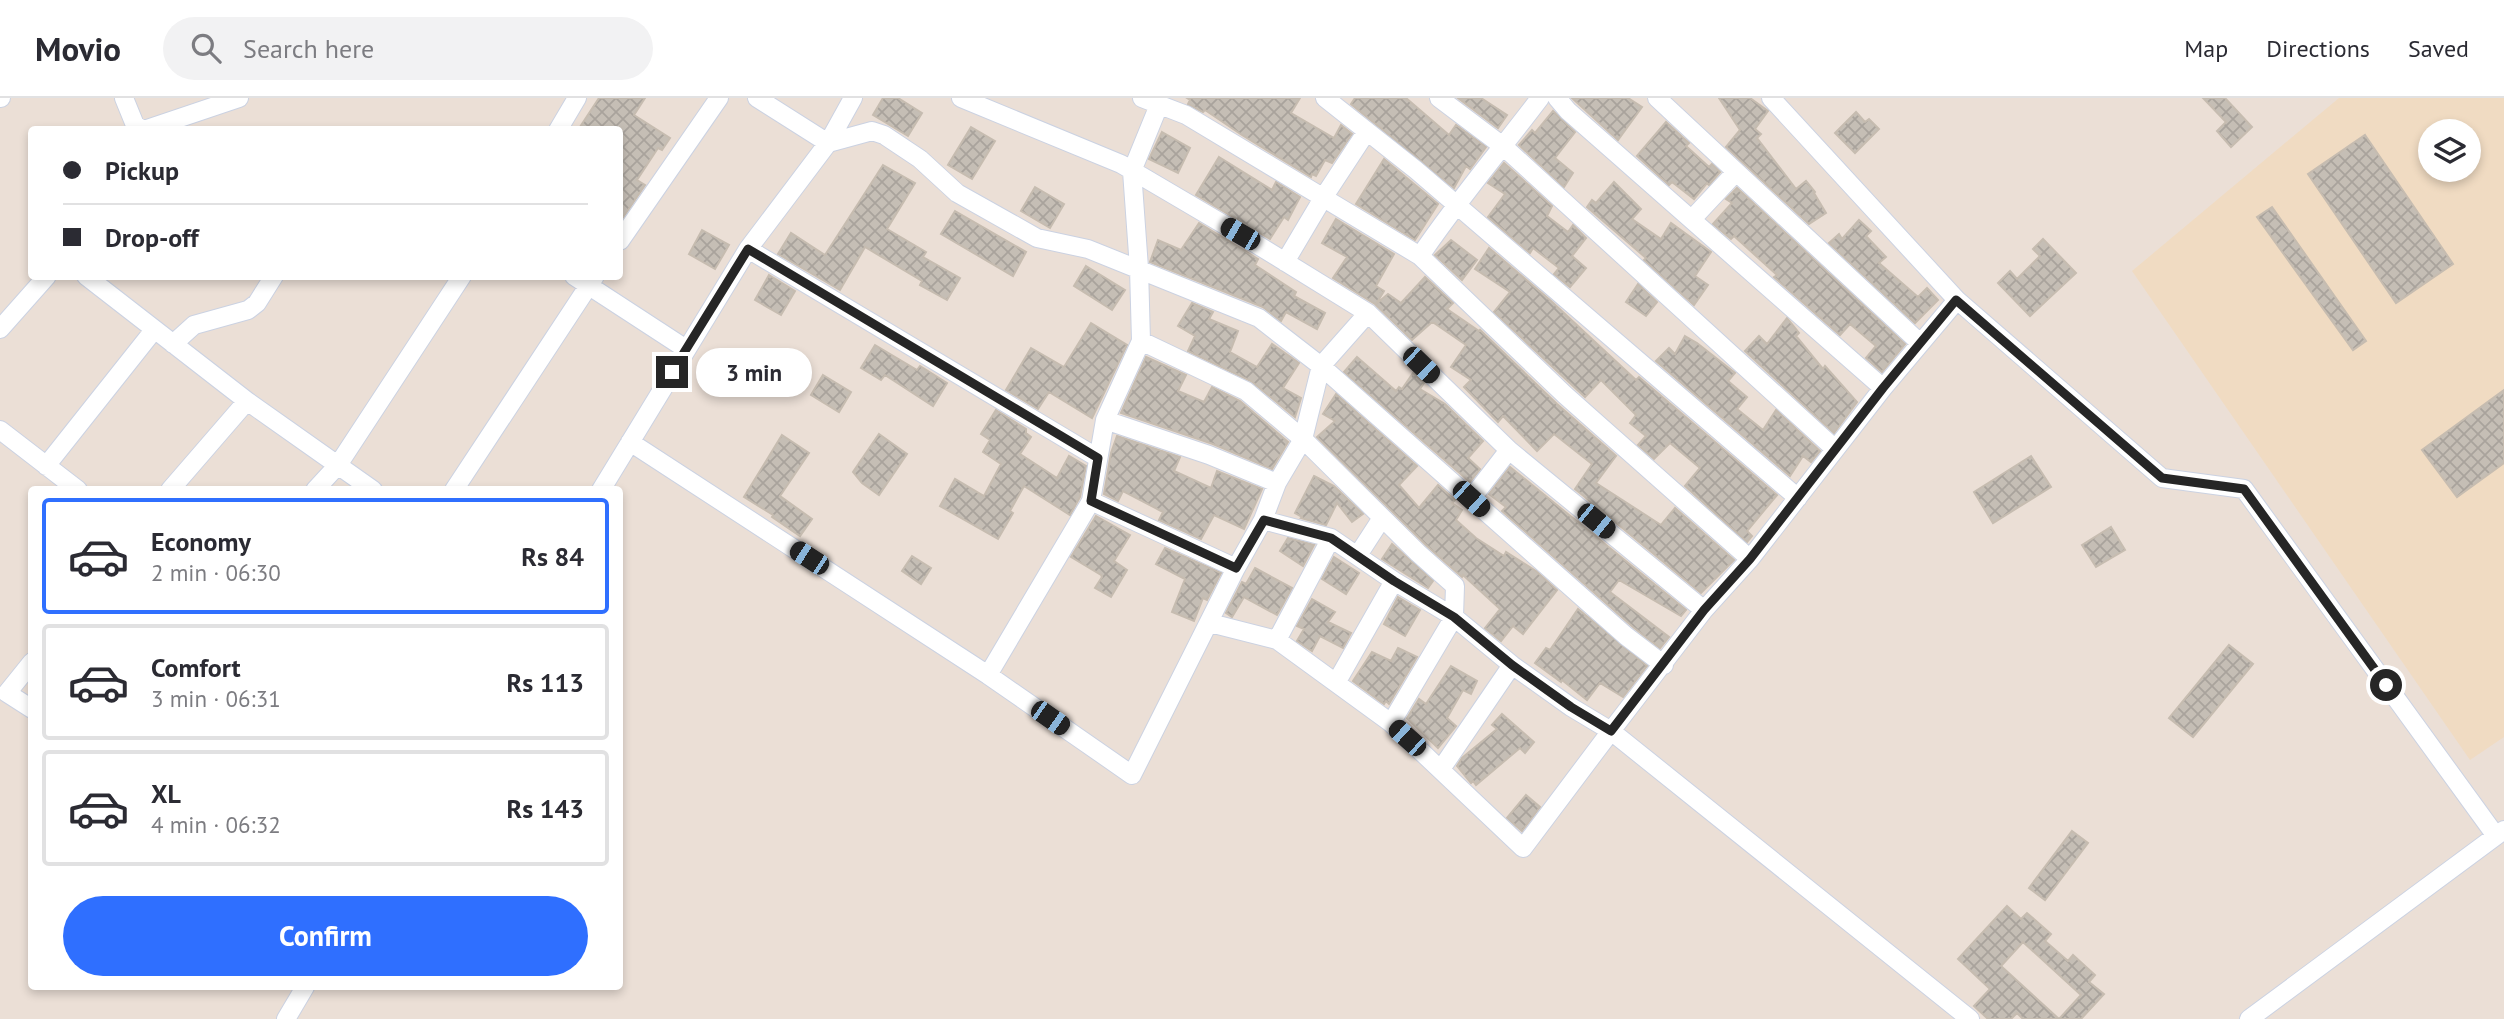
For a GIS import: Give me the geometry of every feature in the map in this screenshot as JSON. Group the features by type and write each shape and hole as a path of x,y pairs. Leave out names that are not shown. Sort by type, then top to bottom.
{"street":[{"path":"124,98 137,126"},
{"path":"155,126 239,98"},
{"path":"560,126 578,98"},
{"path":"623,237 719,98"},
{"path":"757,98 828,143 872,131 884,135 920,159 957,193 1037,238 1079,246 1259,318 1321,366 1626,636 1664,665"},
{"path":"603,486 748,249 828,143 853,98"},
{"path":"961,98 1132,171 1368,313 1509,450 1704,610"},
{"path":"1142,98 1186,115 1420,256 1565,395 1750,559"},
{"path":"1325,98 1455,204 1798,498"},
{"path":"1439,98 1504,147 1835,449"},
{"path":"1420,256 1455,204 1504,147 1540,98"},
{"path":"1557,98 1568,111 1883,388"},
{"path":"1657,98 1920,343"},
{"path":"1771,98 1956,300 2162,478 2244,489 2500,833 2249,1019"},
{"path":"988,675 1091,501 1105,420 1141,341 1132,171 1159,105"},
{"path":"1285,262 1367,131"},
{"path":"1692,219 1736,172"},
{"path":"748,249 1098,458"},
{"path":"0,329 43,280"},
{"path":"91,280 247,401 367,486"},
{"path":"173,344 194,325 248,310 257,303 271,280"},
{"path":"319,486 338,465 459,280"},
{"path":"456,486 585,280 686,349"},
{"path":"1210,623 1277,640 1391,723 1523,848 1704,610 1750,559 1883,388 1956,300"},
{"path":"630,442 988,675 1132,775 1236,568 1264,520 1277,483 1303,439 1321,366 1368,313"},
{"path":"46,466 154,330"},
{"path":"1141,341 1246,391 1303,439 1382,519 1455,586 1454,617 1391,723"},
{"path":"173,486 247,401"},
{"path":"1105,420 1209,455 1277,483"},
{"path":"0,430 73,486"},
{"path":"1471,499 1509,450"},
{"path":"1091,501 1236,568"},
{"path":"1358,555 1382,519"},
{"path":"1264,520 1331,538 1394,581 1454,617 1512,665 1571,707 1611,731 1970,1019"},
{"path":"1277,640 1331,538"},
{"path":"1336,683 1394,581"},
{"path":"1441,769 1512,665"},
{"path":"28,667 8,693 28,706"},
{"path":"286,1019 303,990"}],"shaded area":[{"path":"2339,98 2504,98 2504,737 2470,760 2132,271"}],"building":[{"path":"599,98 645,98 634,115 670,138 662,150 658,148 637,180 645,185 623,218 623,126 581,126"},
{"path":"883,98 898,98 922,113 908,136 873,115"},
{"path":"1187,98 1300,98 1291,113 1334,138 1341,125 1352,134 1332,163 1325,160 1316,176 1312,174 1311,177 1205,110 1203,112 1188,104 1190,100"},
{"path":"1355,98 1406,98 1449,135 1456,125 1486,147 1470,169 1466,166 1454,188 1351,104"},
{"path":"1458,98 1481,98 1507,115 1498,128"},
{"path":"1572,98 1628,98 1642,107 1618,140"},
{"path":"1719,98 1750,98 1768,111 1755,129 1761,134 1757,138 1796,189 1806,181 1826,213 1809,224 1726,147 1740,130"},
{"path":"2203,98 2225,98 2252,127 2231,147 2217,131 2226,122"},
{"path":"1553,111 1575,132 1555,158 1573,173 1564,187 1519,145 1532,130 1535,133"},
{"path":"1856,112 1865,122 1869,119 1879,129 1855,153 1835,133"},
{"path":"1666,122 1689,143 1686,146 1709,167 1712,164 1720,172 1694,199 1672,182 1669,185 1637,156"},
{"path":"971,127 995,141 972,179 948,165"},
{"path":"1162,132 1190,148 1178,173 1149,159"},
{"path":"2365,135 2453,264 2396,303 2308,174"},
{"path":"1219,157 1272,190 1276,182 1300,197 1288,220 1284,217 1270,239 1196,195"},
{"path":"1384,159 1438,204 1415,240 1356,204"},
{"path":"1504,163 1552,206 1547,216 1568,232 1573,225 1586,238 1572,256 1586,268 1570,287 1554,274 1559,268 1533,248 1530,253 1488,217 1505,194 1488,183"},
{"path":"883,165 915,183 887,229 926,252 923,257 960,278 947,300 920,285 922,281 865,247 840,290 778,254 791,233 825,255"},
{"path":"1614,182 1641,209 1632,219 1661,239 1671,223 1711,252 1695,276 1708,285 1694,305 1644,260 1646,258 1587,207 1592,200 1596,203"},
{"path":"1035,187 1064,204 1050,228 1021,211"},
{"path":"1737,188 1905,344 1882,372 1866,358 1876,346 1850,324 1840,335 1774,277 1777,275 1734,236 1731,239 1713,224 1732,203 1726,199"},
{"path":"2272,207 2366,341 2353,350 2257,217"},
{"path":"955,211 1026,252 1013,276 941,234"},
{"path":"1336,219 1394,254 1376,286 1384,291 1376,304 1388,294 1401,303 1425,277 1453,303 1447,309 1480,330 1616,456 1596,483 1661,525 1675,508 1734,560 1701,593 1575,489 1592,464 1554,434 1537,451 1503,416 1498,422 1464,387 1471,380 1451,367 1466,345 1434,323 1412,340 1375,304 1333,278 1347,257 1322,243"},
{"path":"1859,220 1871,231 1866,236 1886,257 1879,263 1918,297 1927,288 1938,300 1915,323 1829,243 1839,234 1842,239"},
{"path":"1199,223 1258,259 1255,265 1296,292 1294,296 1325,313 1317,329 1286,312 1281,321 1263,307 1150,262 1158,240 1181,250"},
{"path":"702,230 729,245 715,269 689,254"},
{"path":"2043,239 2076,273 2030,316 1998,283 2010,271 2017,279 2040,256 2033,249"},
{"path":"1451,240 1477,260 1462,280 1435,255"},
{"path":"1489,248 1636,380 1639,377 1777,495 1747,531 1752,536 1747,542 1685,486 1700,468 1670,443 1654,459 1638,445 1646,436 1630,423 1636,415 1601,380 1585,397 1494,312 1510,292 1475,269"},
{"path":"1086,266 1125,290 1112,310 1074,286"},
{"path":"769,275 795,291 781,315 755,300"},
{"path":"1638,284 1657,302 1646,316 1626,302"},
{"path":"1192,303 1213,312 1209,319 1238,331 1230,352 1257,367 1272,344 1299,363 1283,388 1301,398 1295,417 1251,381 1188,351 1195,336 1178,326"},
{"path":"1787,318 1799,333 1796,336 1823,369 1825,366 1857,402 1834,433 1745,351 1759,336 1767,344"},
{"path":"1091,323 1127,345 1092,418 1049,392 1038,409 1006,390 1031,348 1064,367"},
{"path":"1685,336 1735,373 1728,381 1747,397 1737,409 1763,430 1776,410 1820,451 1811,462 1803,456 1790,476 1656,361 1669,348 1675,354"},
{"path":"875,345 917,370 920,366 947,383 933,406 885,375 881,380 861,368"},
{"path":"1146,357 1186,375 1178,391 1204,402 1212,387 1240,401 1288,442 1272,469 1213,444 1121,413"},
{"path":"1357,357 1396,391 1399,387 1402,389 1413,373 1424,383 1420,389 1445,404 1483,441 1468,458 1480,469 1470,482 1344,372"},
{"path":"823,375 851,392 839,412 811,395"},
{"path":"2504,390 2504,463 2457,497 2422,450"},
{"path":"1336,394 1417,466 1399,485 1419,508 1438,485 1455,500 1452,503 1462,510 1456,520 1476,538 1504,556 1506,552 1536,571 1557,590 1523,634 1513,626 1501,641 1485,628 1500,609 1426,545 1317,437 1335,421 1323,414"},
{"path":"996,410 1026,429 1026,433 1031,437 1020,454 1057,478 1069,456 1086,466 1080,497 1070,515 1024,486 998,539 940,506 955,479 984,496 1001,464 983,452 990,440 981,434"},
{"path":"879,434 907,454 879,495 862,483 853,472"},
{"path":"782,435 809,453 780,496 812,519 800,536 744,497"},
{"path":"1117,436 1180,457 1174,471 1211,488 1217,471 1262,489 1244,529 1214,515 1201,539 1159,520 1163,512 1123,491 1118,501 1104,494 1111,453"},
{"path":"2031,456 2051,487 1993,523 1974,492"},
{"path":"1510,467 1686,610 1681,616 1619,580 1610,592 1669,637 1660,648 1502,511 1506,507 1489,494"},
{"path":"1314,476 1334,486 1363,514 1352,522 1337,503 1326,525 1301,518 1295,513"},
{"path":"1096,516 1130,535 1114,561 1127,570 1111,597 1095,588 1101,575 1071,557"},
{"path":"2111,527 2125,550 2096,567 2082,545"},
{"path":"1288,538 1314,545 1303,566 1280,551"},
{"path":"1392,544 1433,581 1428,588 1382,559"},
{"path":"1165,548 1221,573 1207,600 1203,598 1194,621 1172,612 1185,579 1156,564"},
{"path":"912,556 931,568 921,584 902,571"},
{"path":"1334,557 1359,573 1346,594 1322,579"},
{"path":"1255,568 1292,588 1277,615 1244,597 1232,617 1226,613 1242,582 1246,584"},
{"path":"1398,597 1420,610 1405,636 1384,624"},
{"path":"1312,599 1335,612 1328,622 1351,633 1343,648 1320,636 1312,651 1297,641 1304,629 1297,626"},
{"path":"1578,609 1647,666 1623,697 1600,683 1587,700 1535,663 1546,648 1550,650"},
{"path":"2229,645 2253,664 2193,737 2169,718"},
{"path":"1398,648 1417,657 1389,704 1386,701 1384,704 1353,681 1372,652 1391,661"},
{"path":"1451,666 1477,681 1471,694 1463,690 1447,718 1456,726 1438,748 1407,718 1419,699 1426,704"},
{"path":"1502,714 1534,742 1525,753 1520,748 1476,785 1473,781 1471,783 1457,766 1462,758 1497,729 1492,725"},
{"path":"1526,795 1540,807 1522,831 1507,818"},
{"path":"2072,831 2088,843 2045,900 2029,888"},
{"path":"2007,906 2021,919 2027,913 2051,934 2045,941 2068,961 2073,955 2095,975 2089,982 2104,994 2081,1019 2059,1019 2023,1019 2017,1013 2011,1019 1988,1019 1974,1006 1990,989 1958,959","holes":["2023,942 2081,995 2059,1019 2001,966"]}],"route":[{"path":"672,372 748,249 1098,458 1091,501 1236,568 1264,520 1331,538 1394,581 1454,617 1512,665 1571,707 1611,731 1704,610 1750,559 1883,388 1956,300 2162,478 2244,489 2386,685"}]}
